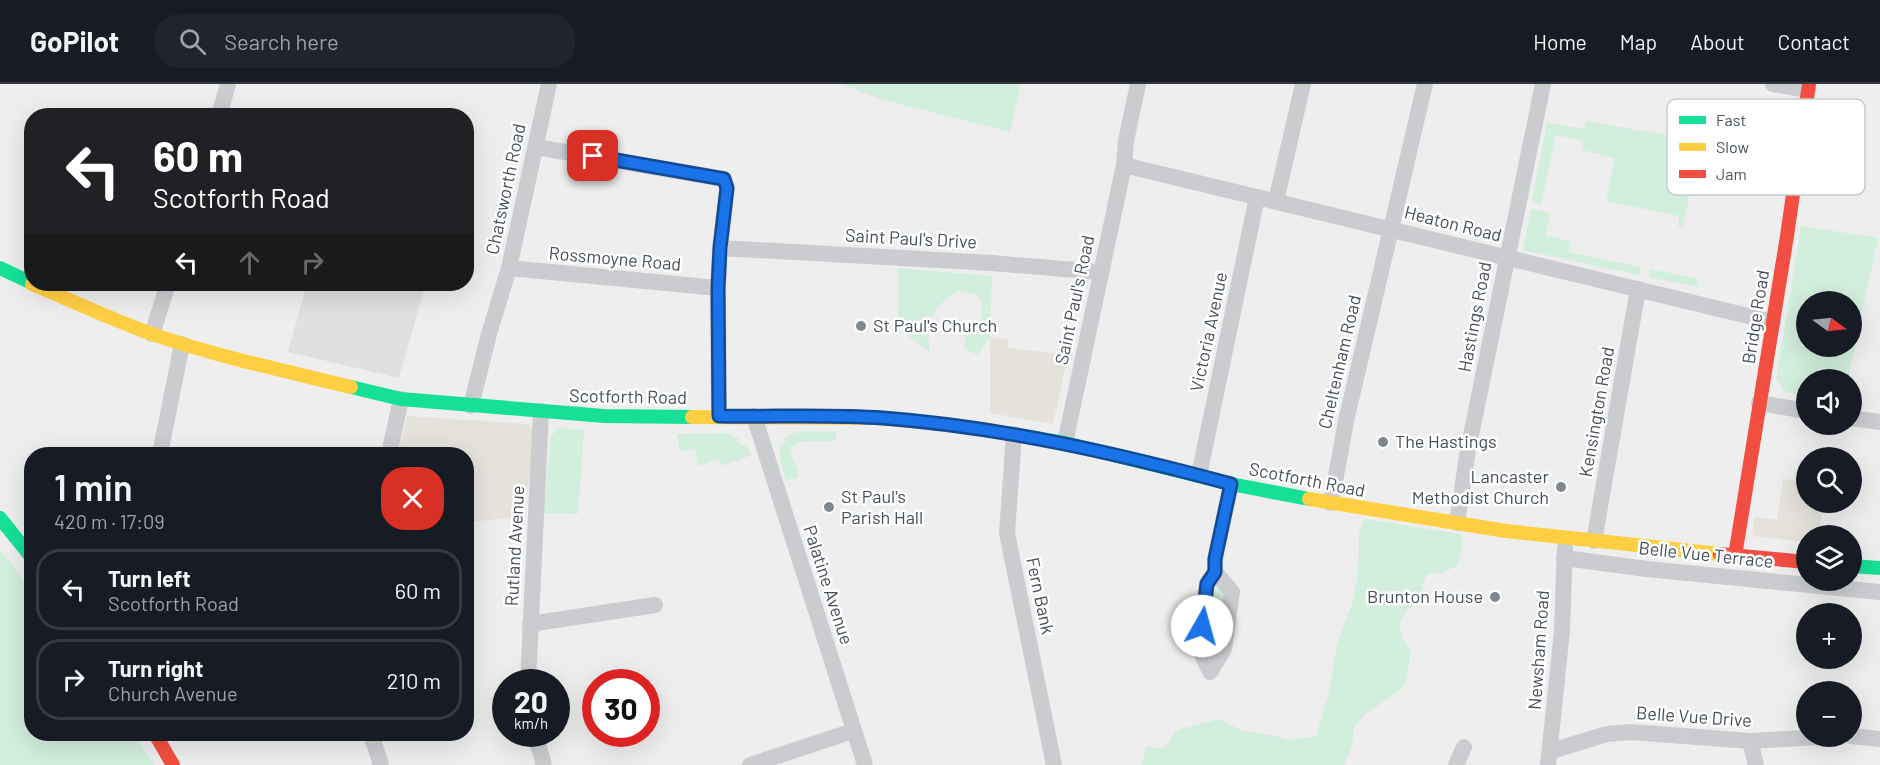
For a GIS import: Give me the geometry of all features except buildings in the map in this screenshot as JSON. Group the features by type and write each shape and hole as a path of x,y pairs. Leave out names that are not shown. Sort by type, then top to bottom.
{"main road":[{"name":"Bridge Road","path":"1735,556 1792,195"},
{"name":"Scotforth Road","path":"0,268 24,279"},
{"name":"Scotforth Road","path":"51,291 152,334 182,344 242,361 401,399 604,416 880,418 1014,434 1065,443 1231,484 1457,524 1566,538 1796,561"},
{"path":"0,518 24,548"},
{"path":"1862,567 1880,568"},
{"path":"159,741 174,765"}],"street":[{"path":"221,108 228,84"},
{"name":"Chatsworth Road","path":"471,406 509,268 549,84"},
{"name":"Saint Paul's Road","path":"1065,443 1124,165 1126,141 1138,84"},
{"path":"1276,201 1303,84"},
{"name":"Cheltenham Road","path":"1331,503 1346,421 1425,84"},
{"name":"Hastings Road","path":"1457,524 1468,450 1543,84"},
{"path":"1773,84 1809,87"},
{"path":"536,147 724,179 727,188 718,288 719,416"},
{"name":"Heaton Road","path":"1124,165 1773,322"},
{"name":"Victoria Avenue","path":"1199,476 1257,197"},
{"name":"Saint Paul's Drive","path":"720,248 992,263 1100,272"},
{"name":"Rossmoyne Road","path":"509,268 718,288"},
{"name":"Kensington Road","path":"1594,541 1638,289"},
{"path":"152,334 166,291"},
{"path":"161,447 182,344"},
{"path":"391,447 401,399"},
{"path":"1760,403 1796,409"},
{"name":"Rutland Avenue","path":"528,669 541,411"},
{"name":"Palatine Avenue","path":"754,417 865,765"},
{"path":"1862,420 1880,422"},
{"name":"Fern Bank","path":"1014,434 1007,532 1061,764"},
{"path":"1215,572 1232,592 1224,650 1210,672 1199,648 1207,584 1215,572 1215,559 1231,484"},
{"name":"Newsham Road","path":"1550,758 1562,631 1566,538"},
{"name":"Belle Vue Terrace","path":"1564,558 1647,569 1880,592"},
{"path":"530,624 655,605"},
{"path":"750,765 853,730"},
{"name":"Belle Vue Drive","path":"1550,758 1607,734 1631,732 1750,741 1796,738"},
{"path":"1862,737 1880,739"},
{"path":"373,741 381,765"},
{"path":"1750,741 1756,765"},
{"path":"539,747 544,765"},
{"path":"1456,765 1464,747"}],"shaded area":[{"path":"305,291 424,291 399,378 288,352"},
{"path":"990,337 1008,340 1008,348 1068,355 1053,424 990,413"},
{"path":"407,416 527,424 534,431 525,517 474,521 474,447 400,447"},
{"path":"1783,479 1796,481 1796,513 1822,513 1820,525 1796,525 1796,541 1752,536 1755,517 1777,520"}],"green space":[{"path":"841,84 1021,84 1010,132 880,99"},
{"path":"1586,121 1667,135 1667,195 1689,195 1683,227 1678,226 1679,216 1606,201 1615,158 1582,150 1583,141 1556,135 1541,204 1532,201 1547,123 1585,129"},
{"path":"1531,209 1550,213 1546,236 1570,241 1568,252 1641,267 1639,275 1523,250"},
{"path":"1801,226 1878,238 1862,313 1862,291 1796,291 1796,357 1853,357 1850,369 1796,369 1796,394 1784,392 1776,379"},
{"path":"898,268 992,276 990,337 978,355 964,349 965,335 981,319 982,301 976,294 958,290 936,310 928,332 930,353 906,334 898,319"},
{"path":"1650,269 1698,279 1697,287 1649,277"},
{"path":"557,428 584,430 578,514 543,513 551,437"},
{"path":"836,431 836,441 798,442 792,449 791,455 797,468 798,478 786,480 780,457 781,443 784,444 786,440 784,438 802,432"},
{"path":"726,433 739,438 737,441 745,445 752,455 721,466 719,459 698,466 695,448 680,452 677,434"},
{"path":"1365,519 1461,534 1463,544 1457,566 1441,573 1428,573 1422,584 1424,597 1406,612 1399,623 1402,638 1411,650 1405,684 1368,712 1354,727 1352,747 1344,765 1142,765 1146,746 1161,749 1180,729 1219,719 1243,731 1288,740 1316,736 1329,692 1336,649 1352,605 1358,572 1359,532"},
{"path":"0,550 24,580 24,741 139,741 155,765 0,765"},
{"path":"1220,586 1226,596 1218,647 1211,654 1206,645 1212,593"}],"traffic: fast":[{"path":"0,268 24,279"},
{"path":"351,387 401,399 604,416 692,417"},
{"path":"1028,437 1065,443 1231,484 1309,499"},
{"path":"0,518 24,548"},
{"path":"1862,567 1880,568"}],"traffic: slow":[{"path":"48,291 124,324 179,343 351,387"},
{"path":"692,417 880,418 961,426 1028,437"},
{"path":"1309,499 1506,531 1720,554"}],"traffic: jam":[{"path":"1807,99 1809,84"},
{"path":"1735,556 1793,195"},
{"path":"1720,554 1796,561"},
{"path":"159,741 173,765"}],"place":[{"name":"St Paul's Church","path":"861,326"},
{"name":"The Hastings","path":"1383,442"},
{"name":"Lancaster Methodist Church","path":"1561,487"},
{"name":"St Paul's Parish Hall","path":"829,507"},
{"name":"Brunton House","path":"1495,597"}],"route":[{"path":"593,156 724,179 727,188 718,288 719,416 880,418 961,426 1065,443 1231,484 1215,559 1215,572 1207,584 1202,626"}]}
